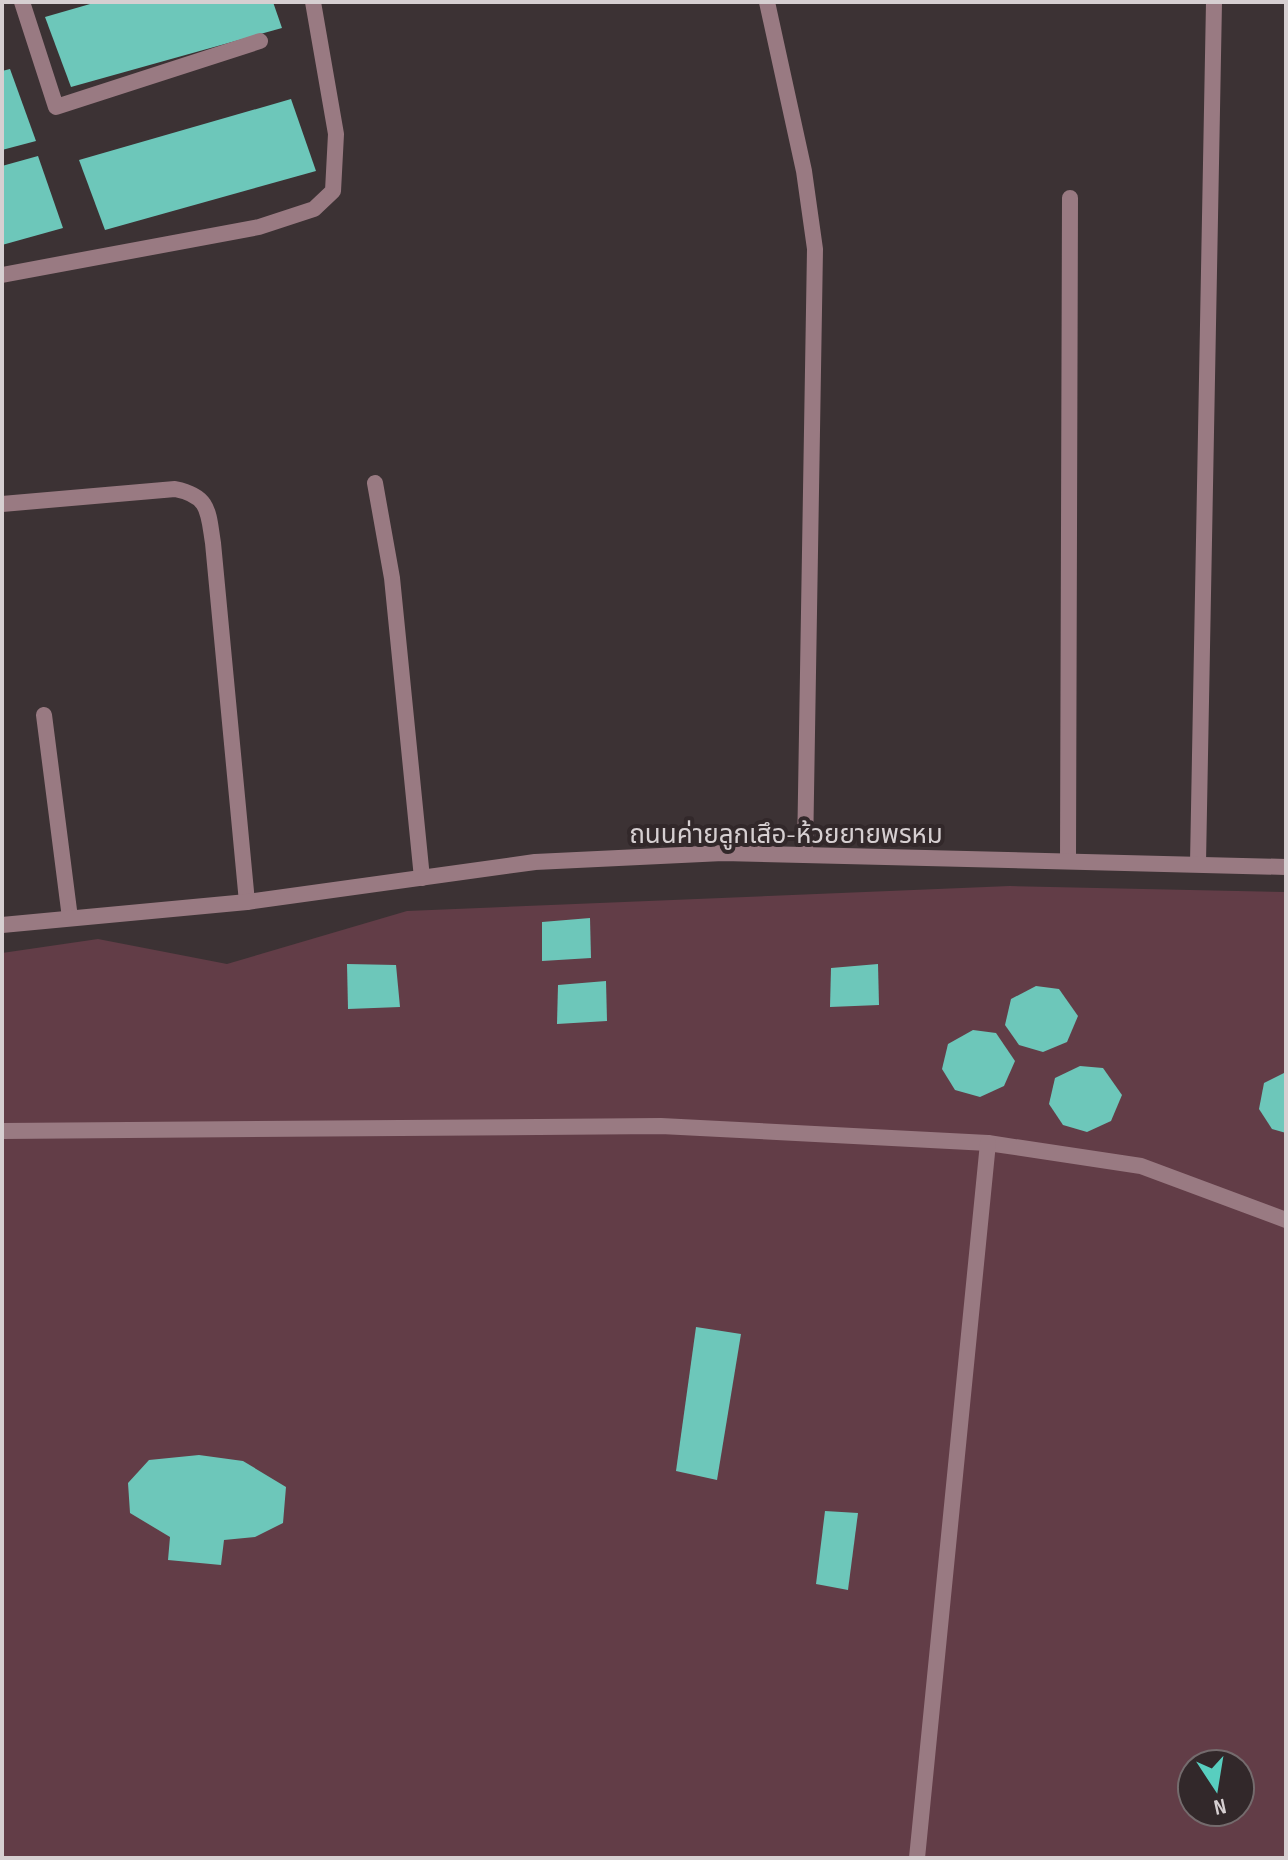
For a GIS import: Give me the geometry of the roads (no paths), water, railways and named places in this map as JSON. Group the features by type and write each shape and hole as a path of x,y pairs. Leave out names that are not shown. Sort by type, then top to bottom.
{"street":[{"path":"22,2 56,107 260,41"},
{"path":"2,275 259,227 314,209 333,191 336,134 313,2"},
{"path":"767,2 804,171 815,249 805,854"},
{"path":"1198,863 1214,2"},
{"path":"1068,860 1070,198"},
{"path":"375,483 392,578 422,878"},
{"path":"2,504 175,489 194,493 208,510 247,902"},
{"path":"44,715 70,918"},
{"name":"ถนนค่ายลูกเสึอ-ห้วยยายพรหม","path":"2,925 247,902 535,862 723,853 1286,867"},
{"path":"2,1131 661,1126 988,1143 1141,1166 1286,1220"},
{"path":"917,1858 988,1143"}]}
